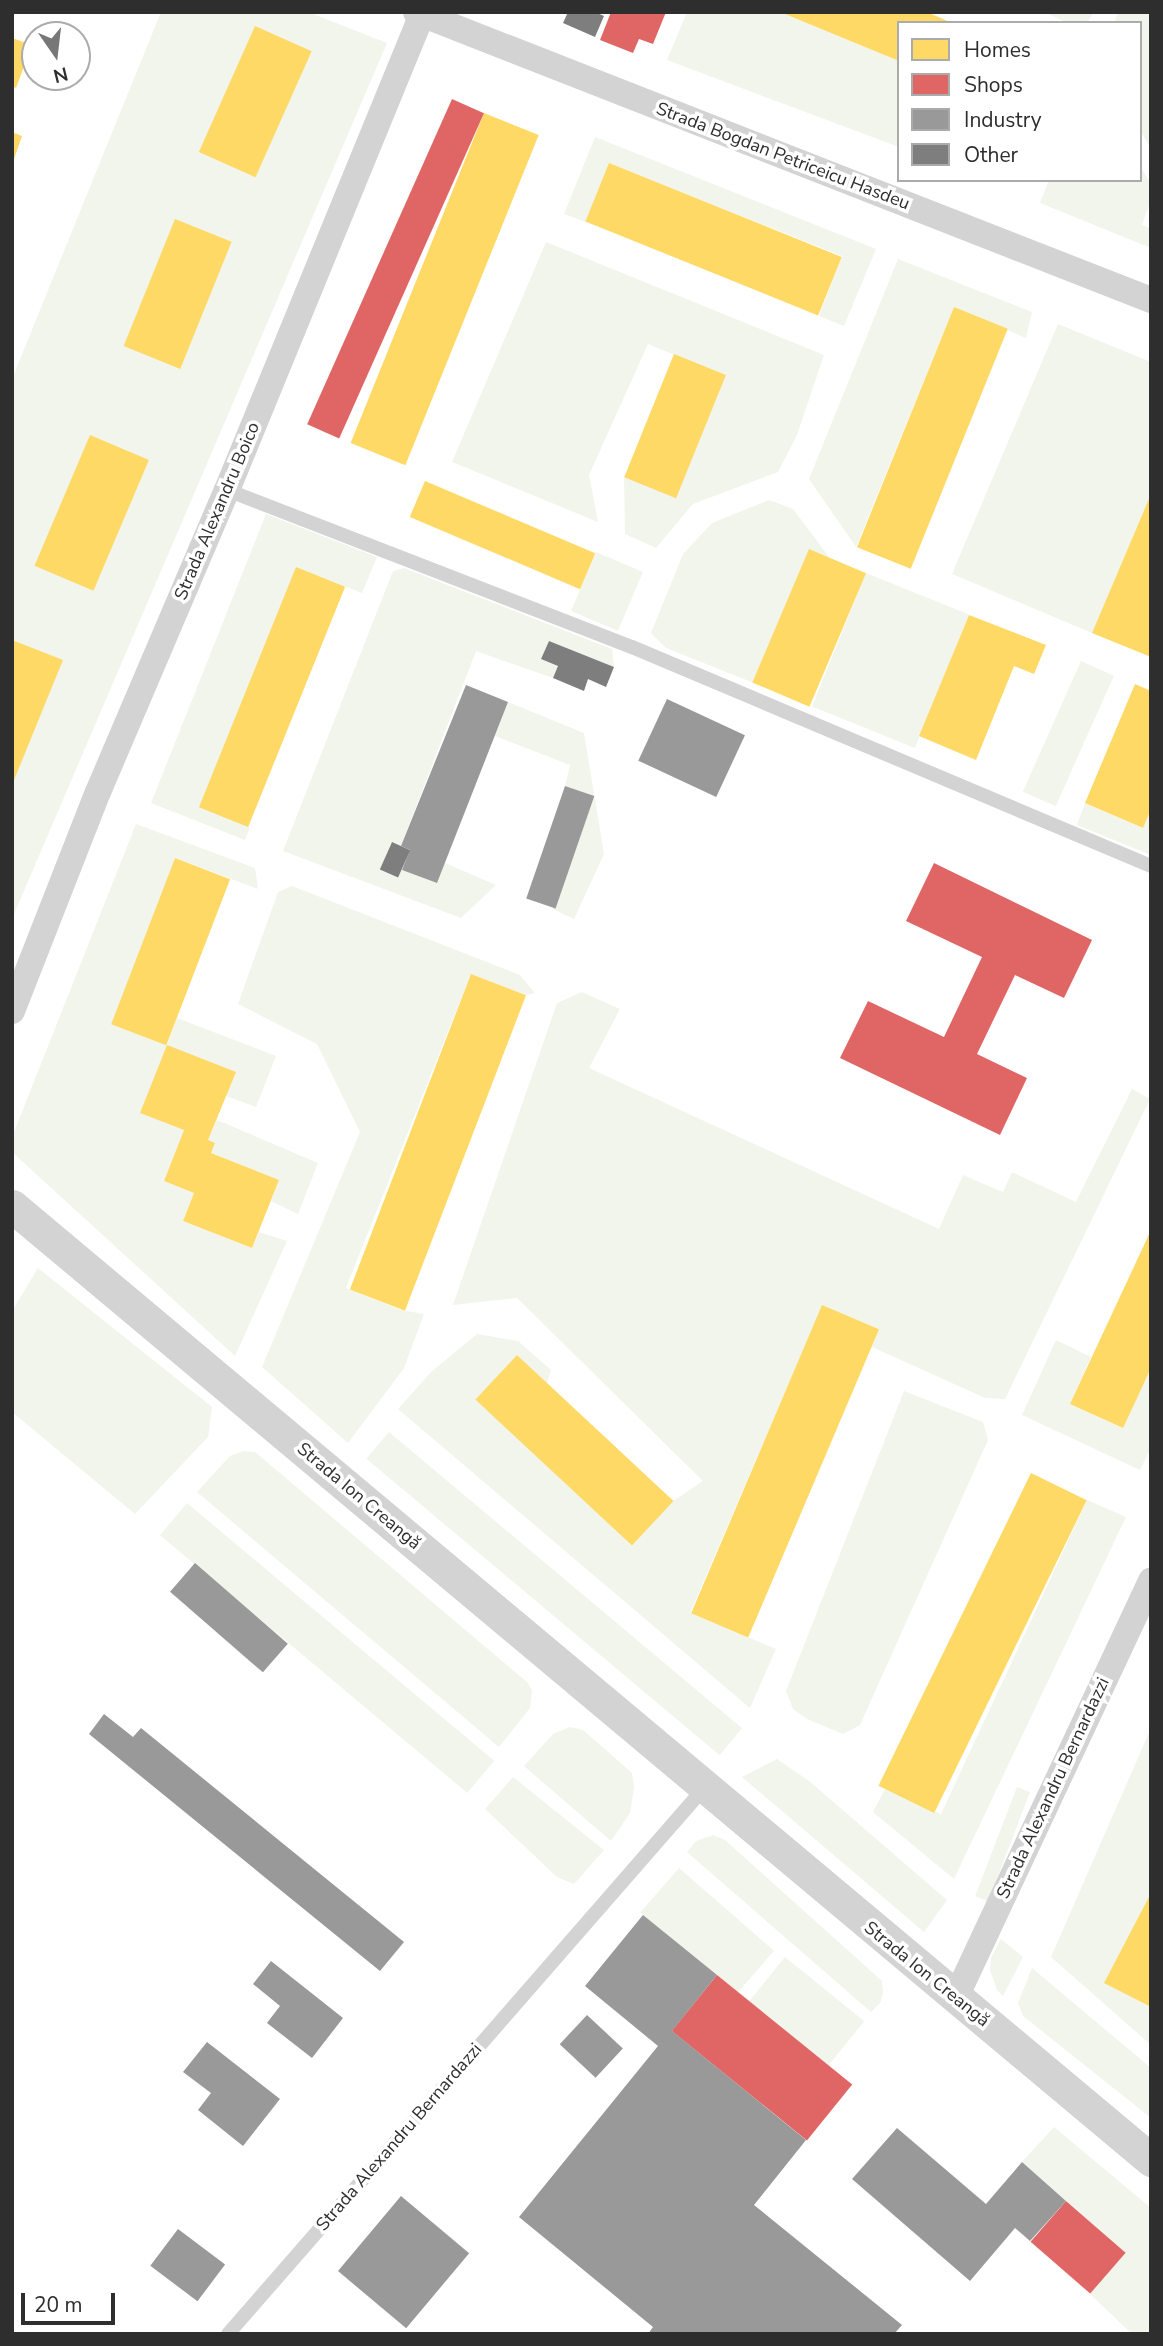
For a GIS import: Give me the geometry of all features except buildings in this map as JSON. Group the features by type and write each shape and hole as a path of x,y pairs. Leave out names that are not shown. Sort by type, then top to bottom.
{"street":[{"name":"Strada Bogdan Petriceicu Hasdeu","path":"420,13 1151,300"},
{"name":"Strada Alexandru Boico","path":"12,1011 98,792 227,490 420,13"},
{"name":"Strada Ion Creangă","path":"12,1206 1151,2160"},
{"name":"Strada Alexandru Bernardazzi","path":"956,1997 1151,1580"}],"lane":[{"path":"227,490 632,647 1151,866"},
{"name":"Strada Alexandru Bernardazzi","path":"228,2334 705,1787"}],"shaded area":[{"path":"161,12 308,12 387,43 12,919 12,379"},
{"path":"687,12 780,12 897,60 897,146 667,60"},
{"path":"1044,12 1094,12 1088,21 1064,21"},
{"path":"1118,12 1151,12 1151,149 1142,133 1142,21 1115,21"},
{"path":"595,137 876,249 844,326 819,316 842,256 610,164 586,222 564,214"},
{"path":"1142,169 1151,184 1151,200 1142,225 1151,228 1151,248 1040,203 1048,182 1142,182"},
{"path":"546,242 824,355 797,435 778,472 693,504 656,548 625,534 624,477 676,497 725,376 648,344 589,475 598,522 452,462"},
{"path":"898,259 1032,312 1026,338 954,307 856,547 809,479"},
{"path":"1058,324 1151,362 1151,494 1092,633 952,574"},
{"path":"769,500 793,509 829,557 809,550 754,683 666,648 651,633 683,554 712,523"},
{"path":"266,514 377,557 362,593 296,568 201,807 250,827 245,840 151,803"},
{"path":"596,552 643,572 618,631 571,611"},
{"path":"404,568 612,649 614,667 549,641 541,659 558,666 553,678 476,651 401,846 391,843 380,870 398,877 402,870 436,883 445,863 496,885 461,918 283,851 393,571"},
{"path":"866,573 969,615 915,748 812,707"},
{"path":"1081,661 1114,676 1056,806 1023,792"},
{"path":"508,702 584,733 604,854 574,919 553,909 594,796 565,786 570,765 495,736"},
{"path":"1085,803 1142,828 1151,809 1151,855 1077,825"},
{"path":"136,824 255,868 258,889 175,858 112,1024 167,1045 177,1018 276,1056 256,1107 226,1096 141,1113 184,1130 164,1181 194,1193 183,1221 252,1248 259,1232 287,1241 235,1356 12,1152 12,1137"},
{"path":"292,886 520,975 535,993 526,995 471,974 346,1288 401,1310 424,1314 404,1368 348,1443 262,1367 360,1132 317,1044 238,1004 278,892"},
{"path":"582,992 620,1009 589,1068 939,1229 963,1175 1003,1192 1012,1172 1076,1202 1132,1089 1150,1099 1005,1399 985,1398 872,1347 879,1329 822,1306 690,1613 776,1649 750,1708 398,1409 431,1372 477,1334 518,1341 551,1370 547,1383 517,1355 476,1399 631,1545 673,1501 703,1481 517,1298 453,1305 557,1003"},
{"path":"217,1120 318,1163 298,1214 271,1201 279,1180 211,1153 215,1143 208,1140"},
{"path":"38,1268 212,1407 208,1437 135,1514 12,1412 12,1311"},
{"path":"1056,1340 1091,1357 1070,1404 1122,1428 1151,1368 1151,1448 1140,1470 1022,1415"},
{"path":"904,1391 983,1422 988,1440 860,1725 843,1734 807,1719 793,1709 786,1691"},
{"path":"389,1432 742,1728 720,1755 367,1459"},
{"path":"243,1451 255,1452 527,1682 532,1690 530,1708 499,1747 197,1492 230,1456"},
{"path":"1087,1500 1126,1517 954,1879 873,1812 885,1789 941,1814"},
{"path":"187,1503 494,1761 467,1793 160,1535"},
{"path":"570,1727 583,1730 632,1773 634,1787 630,1813 611,1841 524,1766 553,1734"},
{"path":"1151,1728 1151,1893 1105,1983 1151,2007 1151,2045 1051,1957"},
{"path":"777,1759 809,1781 947,1900 924,1932 742,1777"},
{"path":"513,1777 604,1850 574,1884 557,1877 485,1809"},
{"path":"1017,1787 1030,1792 988,1901 975,1896"},
{"path":"713,1835 725,1840 882,1981 883,1994 880,2003 871,2012 687,1852 696,1841"},
{"path":"679,1868 774,1951 735,1995 640,1913"},
{"path":"1001,1939 1023,1957 1003,1996 997,1990 990,1970 991,1958"},
{"path":"785,1957 864,2021 828,2065 749,2001"},
{"path":"1032,1968 1151,2068 1151,2118 1023,2016 1018,2003"},
{"path":"1054,2127 1151,2208 1151,2334 1132,2334 1090,2294 1125,2252 1022,2162"}]}
